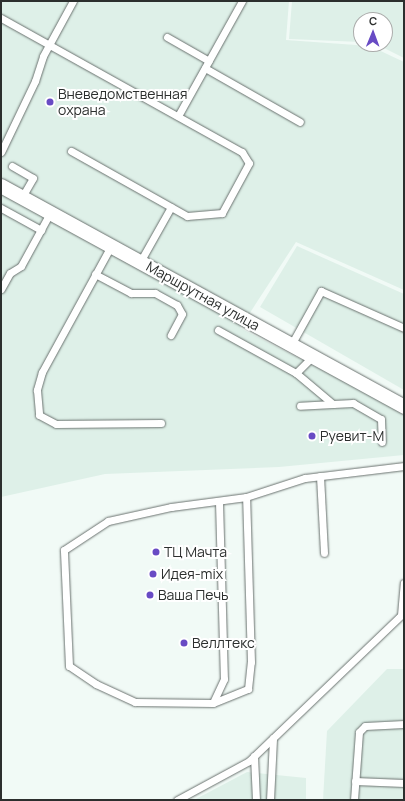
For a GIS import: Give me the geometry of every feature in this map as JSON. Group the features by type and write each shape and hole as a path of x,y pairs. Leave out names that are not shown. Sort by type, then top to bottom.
{"street":[{"name":"Маршрутная улица","path":"1,186 404,407"}],"lane":[{"path":"1,152 49,44 73,1"},
{"path":"178,116 240,2"},
{"path":"1,18 242,152 249,163 222,213 187,216 71,151"},
{"path":"167,37 209,61"},
{"path":"204,68 300,122"},
{"path":"12,166 34,178 22,197"},
{"path":"140,262 171,207"},
{"path":"1,208 41,230"},
{"path":"1,289 10,273 21,266 50,212"},
{"path":"111,246 42,372 37,390 39,415 56,424 160,423"},
{"path":"95,274 131,293 155,293 177,305 182,314 172,335"},
{"path":"291,345 321,291 404,328"},
{"path":"218,330 296,373 333,404"},
{"path":"296,373 312,357"},
{"path":"300,406 353,403 380,419 382,442"},
{"path":"246,497 251,662 248,689 213,702 135,702 96,684 69,666 64,550 108,521 171,507 218,502 246,497 320,476 404,466"},
{"path":"320,476 324,553"},
{"path":"213,702 224,679 218,502"},
{"path":"177,800 254,756 402,615 404,583"},
{"path":"354,800 359,732 365,726 404,724"},
{"path":"270,800 273,738"},
{"path":"254,756 256,800"},
{"path":"355,781 404,783"}],"shaded area":[{"path":"1,1 289,1 286,40 353,45 353,52 383,52 404,62 404,290 296,242 240,328 404,412 404,455 279,467 105,474 1,497"},
{"path":"292,1 404,1 404,58 392,52 393,12 353,12 353,42 289,39"},
{"path":"297,246 404,294 404,390 260,307"},
{"path":"387,669 404,669 404,800 323,800 327,731"},
{"path":"247,772 306,778 306,800 194,800"}],"place":[{"name":"Вневедомственная охрана","path":"50,102"},
{"name":"Руевит-М","path":"312,436"},
{"name":"ТЦ Мачта","path":"156,552"},
{"name":"Идея-mix","path":"153,574"},
{"name":"Ваша Печь","path":"150,595"},
{"name":"Веллтекс","path":"184,643"}]}
